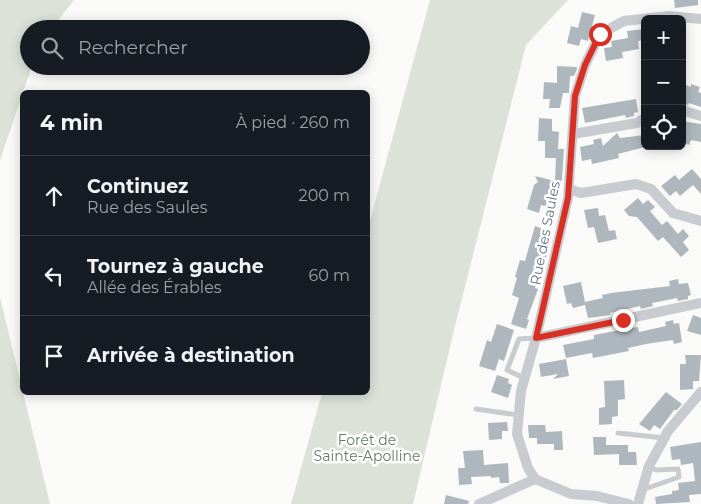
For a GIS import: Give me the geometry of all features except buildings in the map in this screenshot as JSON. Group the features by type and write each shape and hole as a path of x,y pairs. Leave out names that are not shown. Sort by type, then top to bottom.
{"street":[{"name":"Rue des Saules","path":"535,479 528,468 517,434 518,415 524,378 536,338 569,190 575,96 585,65 600,34 624,21 669,16 701,19"},
{"path":"686,111 701,116"},
{"path":"573,134 637,123 641,120"},
{"path":"569,190 581,193 636,184 651,189 673,213 701,221"},
{"path":"536,338 701,303"},
{"path":"638,504 649,466 665,438 701,392"},
{"path":"478,504 535,479 571,494 597,496 629,504"}],"lane":[{"path":"524,378 507,370 519,339 536,338"},
{"path":"476,409 518,415"},
{"path":"618,433 665,438"},
{"path":"642,490 679,477 678,469 656,470 649,466"}],"green space":[{"path":"0,0 74,0 58,20 20,20 20,75 29,75 24,90 20,90 20,101 0,160"},
{"name":"Forêt de Sainte-Apolline","path":"430,0 568,0 526,45 454,330 413,504 291,504 321,395 370,395 370,221"},
{"path":"0,297 20,380 20,395 24,395 50,504 0,504"}],"route":[{"path":"600,34 585,65 575,96 568,198 536,338 623,320"}]}
